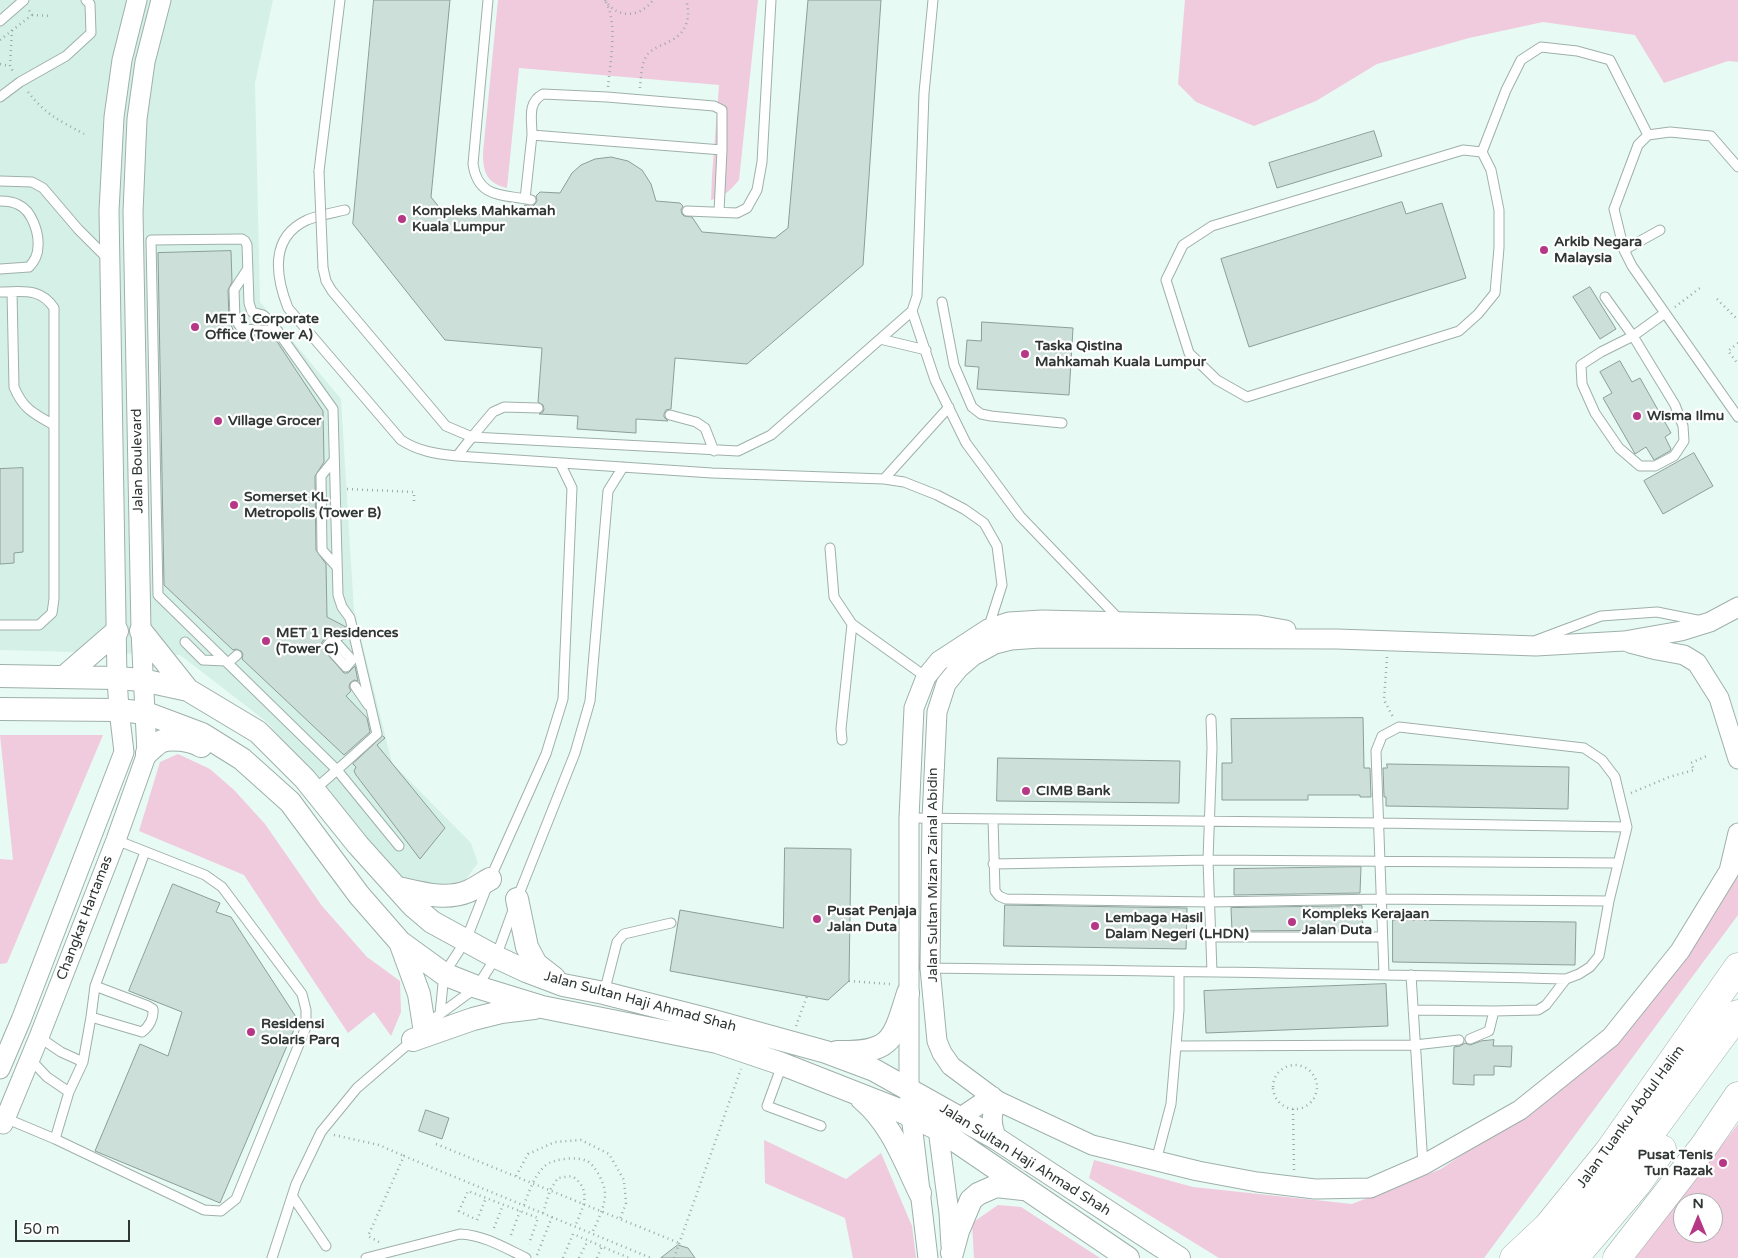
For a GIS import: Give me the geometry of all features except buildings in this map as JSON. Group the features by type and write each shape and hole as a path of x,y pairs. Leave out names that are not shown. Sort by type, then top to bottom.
{"main road":[{"name":"Jalan Tuanku Abdul Halim","path":"1514,1258 1548,1226 1609,1151 1738,967"},
{"path":"1650,1134 1738,988"},
{"name":"Jalan Tuanku Abdul Halim","path":"1546,1258 1627,1182 1650,1134 1738,1014"},
{"name":"Jalan Tuanku Abdul Halim","path":"1574,1258 1627,1182 1738,1042"},
{"path":"1704,1146 1719,1112 1738,1082"},
{"path":"1617,1258 1704,1146 1738,1096"}],"street":[{"name":"Jalan Boulevard","path":"137,0 122,60 114,117 127,241 142,680 146,713"},
{"name":"Jalan Boulevard","path":"117,678 110,260 127,241 133,212 137,119 145,62 161,0"},
{"name":"Jalan Sultan Mizan Zainal Abidin","path":"1738,607 1710,622 1681,631 1624,641 1521,646 1337,639 1040,638 1011,640 994,644 973,656 958,668 946,684 937,712 932,819 930,968 937,1041 942,1053 951,1066 995,1098 1092,1145 1198,1171 1257,1182 1315,1189 1370,1188 1423,1165 1520,1110 1611,1037 1680,951 1729,871 1738,834"},
{"name":"Jalan Sultan Mizan Zainal Abidin","path":"928,1258 911,1115 899,988 914,708 926,678 939,661 988,629 1009,622 1258,625 1337,639"},
{"path":"64,677 117,631"},
{"path":"141,631 188,690"},
{"name":"Jalan Sultan Mizan Zainal Abidin","path":"1624,641 1684,655 1697,663 1719,698 1738,759"},
{"name":"Jalan Sultan Haji Ahmad Shah","path":"0,676 117,678 142,680 188,690 258,732 305,779 358,845 412,904 432,922 496,957 526,971 564,985 604,993 826,1052 874,1070 997,1138 1179,1258"},
{"name":"Changkat Hartamas","path":"0,1069 21,1020 124,752 117,678"},
{"name":"Jalan Sultan Haji Ahmad Shah","path":"0,708 119,710 146,713 202,734 242,759 290,802 359,895 400,942 444,974 542,1007 717,1042 852,1090 911,1115 938,1129 1128,1258"},
{"name":"Changkat Hartamas","path":"3,1121 30,1059 116,840 147,753 146,713"},
{"path":"147,753 160,742 173,739 196,743 236,769 276,809 318,840"},
{"path":"398,888 431,896 452,896 469,892 490,879"},
{"path":"517,899 527,948 536,964 564,985"},
{"path":"400,942 419,994 426,1027 501,1012 542,1007"},
{"path":"826,1052 863,1052 889,1041 898,1025 899,988"},
{"path":"21,1020 38,1037"},
{"path":"852,1090 879,1114 898,1147 920,1193"},
{"path":"952,1256 949,1213 938,1129 995,1098"},
{"path":"995,1098 992,1128 997,1138"},
{"path":"952,1256 958,1231 971,1200 978,1194 996,1186 1024,1189"}],"lane":[{"path":"0,21 24,0"},
{"path":"0,97 20,82 66,56 91,33 90,4 86,0"},
{"path":"340,0 319,171 324,268 326,281 332,291 446,426 472,437 714,451 738,451 771,435 912,311 917,296 924,93 933,0"},
{"path":"488,0 473,164 474,172 481,185 498,196 528,200 532,108 536,98 543,94 638,99 714,106 722,110 722,150 718,212"},
{"path":"687,211 737,213 747,208 757,190 762,162 771,0"},
{"path":"1482,152 1463,150 1212,226 1183,245 1166,280 1189,353 1217,380 1247,396 1459,331 1478,314 1495,292 1499,248 1499,210 1491,170 1482,152 1506,90 1521,60 1541,47 1577,51 1610,60 1648,135"},
{"path":"1738,167 1712,136 1670,132 1648,135 1638,145 1614,209 1624,250 1632,266 1738,416"},
{"path":"532,135 722,150"},
{"path":"0,181 32,182 43,188 78,229 110,260"},
{"path":"0,201 20,205 30,215 36,230 38,247 34,262 29,267 0,269"},
{"path":"345,210 308,220 286,234 279,254 282,294 288,308 401,440 414,449 457,456 712,474 884,479 904,482 937,495 964,509 984,523 997,546 1002,585 988,629"},
{"path":"1624,250 1660,230"},
{"path":"314,790 337,770 377,734 354,631 350,618 342,607 338,596 333,409 267,318 252,312 249,303 247,245 245,241 242,239 127,241 158,595 337,770 399,846"},
{"path":"247,270 234,290 235,319 242,328 279,333"},
{"path":"0,292 34,292 48,299 54,308 54,599 52,613 39,625 0,625"},
{"path":"12,292 14,387 19,401 30,412 54,425"},
{"path":"1605,297 1633,336 1675,406 1683,426 1684,441 1674,456 1655,466 1640,466 1619,448 1595,412 1582,384 1581,365 1600,352 1633,336 1665,313"},
{"path":"942,302 954,365 972,407 981,414 991,416 1062,423"},
{"path":"912,311 935,380 966,443 989,477 1020,516 1122,623"},
{"path":"279,333 286,352"},
{"path":"880,339 908,344 926,350"},
{"path":"884,479 949,407"},
{"path":"457,456 492,412 504,408 538,408"},
{"path":"670,415 696,422 705,428 714,451"},
{"path":"334,460 321,476 322,550 338,567"},
{"path":"426,1027 444,974 466,940 490,879 546,754 564,699 572,488 560,463"},
{"path":"272,1258 296,1184 321,1132 357,1088 426,1027 477,986 496,957 575,753 590,701 608,491 623,467"},
{"path":"830,548 834,597 852,624 926,678"},
{"path":"1521,646 1601,616 1657,612 1710,622"},
{"path":"842,740 852,624"},
{"path":"333,639 344,633 354,631"},
{"path":"186,642 203,660 227,662 238,655"},
{"path":"355,686 372,711"},
{"path":"1211,719 1212,748 1208,860 1212,972"},
{"path":"930,968 1384,974 1566,979 1590,968 1599,956 1626,827 1615,777 1602,760 1584,748 1398,728 1382,736 1376,751 1384,974"},
{"path":"909,818 1626,827"},
{"path":"993,819 995,891 999,896 1006,899 1210,902 1381,899 1609,901"},
{"path":"3,1121 55,1138 204,1210 221,1211 236,1199 306,1027 306,1010 302,994 222,887 205,875 116,840"},
{"path":"55,1138 69,1092 83,1062 95,986 145,852"},
{"path":"993,864 1208,860 1618,863"},
{"path":"604,993 617,942 624,934 671,923"},
{"path":"1210,937 1382,937"},
{"path":"1156,1161 1171,1104 1177,1046 1179,972"},
{"path":"1410,975 1423,1165"},
{"path":"1413,1010 1538,1010 1546,1005 1566,979"},
{"path":"91,1017 142,1032 148,1028 154,1014 153,1009 148,1006 95,986"},
{"path":"1470,1038 1488,1031 1494,1011"},
{"path":"38,1037 61,1052 83,1062"},
{"path":"1177,1046 1415,1045 1460,1040"},
{"path":"30,1059 48,1077 69,1092"},
{"path":"782,1064 767,1106 821,1126"},
{"path":"293,1197 326,1246"},
{"path":"366,1258 460,1234 483,1238 526,1258"}],"path":[{"path":"605,1 618,12 633,14 641,12 653,0"},
{"path":"638,99 646,56 656,48 679,36 688,21 689,9 686,0"},
{"path":"605,1 609,8 612,22 607,97"},
{"path":"32,15 52,16"},
{"path":"12,30 10,66 20,82 39,106 48,114 84,134"},
{"path":"0,64 10,66"},
{"path":"1675,306 1700,288"},
{"path":"1717,299 1738,320"},
{"path":"1738,342 1728,351 1738,364"},
{"path":"335,488 414,492 414,503"},
{"path":"1389,641 1384,700 1398,728"},
{"path":"1620,797 1669,777 1694,770 1691,763 1709,755"},
{"path":"849,982 899,988"},
{"path":"794,1030 807,996"},
{"path":"1295,1065 1308,1070 1316,1081 1316,1088 1315,1095 1306,1105 1294,1109 1286,1107 1275,1097 1273,1082 1281,1070 1295,1065"},
{"path":"674,1258 742,1067"},
{"path":"1294,1109 1294,1163"},
{"path":"321,1132 379,1145 651,1258"},
{"path":"516,1176 528,1154 554,1142 581,1140 609,1154 624,1180 626,1203 620,1219"},
{"path":"436,1144 679,1243"},
{"path":"380,1246 379,1241 368,1236 404,1156"},
{"path":"524,1206 532,1183 546,1164 566,1158 587,1161 599,1174 606,1194 592,1233"},
{"path":"543,1213 550,1190 558,1178 572,1176 581,1182 586,1197 576,1226"},
{"path":"473,1218 459,1211 468,1190 538,1218 529,1244"},
{"path":"477,1220 486,1198"},
{"path":"494,1228 503,1205"},
{"path":"511,1236 520,1211"},
{"path":"540,1249 552,1217"},
{"path":"563,1258 573,1234 629,1258"},
{"path":"579,1258 588,1240"},
{"path":"597,1258 602,1246"},
{"path":"614,1258 616,1252"}],"shaded area":[{"path":"0,0 273,0 255,83 260,302 341,399 354,611 392,763 471,843 478,863 464,882 434,885 400,880 267,722 180,655 0,650"},
{"path":"498,0 758,0 739,180 726,193 711,200 719,85 519,68 507,188 495,183 485,172 483,153"},
{"path":"1185,0 1738,0 1738,62 1728,61 1664,83 1635,35 1543,22 1469,38 1377,64 1316,101 1254,126 1196,102 1178,84"},
{"path":"0,735 103,735 7,963 0,964 0,859 13,860"},
{"path":"178,754 210,769 234,790 265,824 322,906 367,957 400,981 401,1012 391,1036 374,1012 348,1033 244,875 139,831 160,762"},
{"path":"1738,870 1738,915 1484,1258 1219,1258 1089,1178 1094,1160 1193,1187 1352,1204 1441,1169 1574,1079"},
{"name":"Pusat Tenis Tun Razak","path":"1738,1124 1738,1258 1635,1258 1673,1209 1673,1243 1723,1243 1723,1193 1685,1193"},
{"path":"764,1140 846,1179 881,1153 912,1226 916,1258 853,1258 845,1218 765,1183"},
{"path":"998,1205 1021,1207 1100,1258 974,1258 972,1223"}],"place":[{"name":"Kompleks Mahkamah Kuala Lumpur","path":"402,219"},
{"name":"Arkib Negara Malaysia","path":"1544,250"},
{"name":"MET 1 Corporate Office (Tower A)","path":"195,327"},
{"name":"Taska Qistina Mahkamah Kuala Lumpur","path":"1025,354"},
{"name":"Wisma Ilmu","path":"1637,416"},
{"name":"Village Grocer","path":"218,421"},
{"name":"Somerset KL Metropolis (Tower B)","path":"234,505"},
{"name":"MET 1 Residences (Tower C)","path":"266,641"},
{"name":"CIMB Bank","path":"1026,791"},
{"name":"Pusat Penjaja Jalan Duta","path":"817,919"},
{"name":"Kompleks Kerajaan Jalan Duta","path":"1292,922"},
{"name":"Lembaga Hasil Dalam Negeri (LHDN)","path":"1095,926"},
{"name":"Residensi Solaris Parq","path":"251,1032"},
{"name":"Pusat Tenis Tun Razak","path":"1723,1163"}]}
